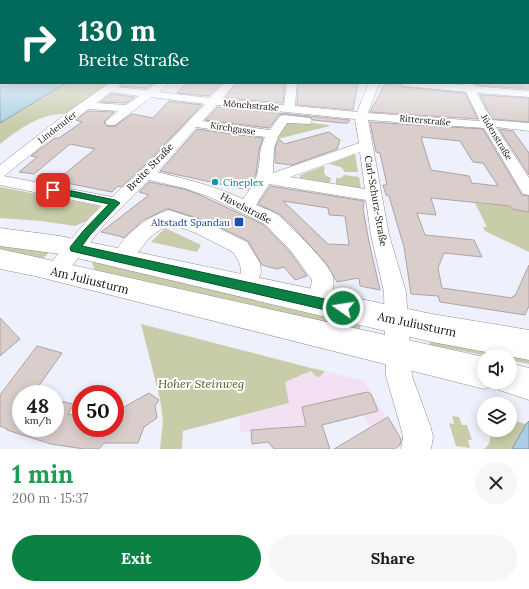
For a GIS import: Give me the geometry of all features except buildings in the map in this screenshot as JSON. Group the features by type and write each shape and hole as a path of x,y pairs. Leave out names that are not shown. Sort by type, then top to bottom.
{"main road":[{"name":"Am Juliusturm","path":"0,236 75,248 396,320 529,345"},
{"name":"Am Juliusturm","path":"0,259 477,371"},
{"path":"517,381 529,384"}],"street":[{"path":"111,122 163,84"},
{"name":"Breite Straße","path":"56,271 87,232 151,169 229,84"},
{"name":"Mönchstraße","path":"289,108 292,84"},
{"path":"267,178 267,149 274,134 284,119 362,121 374,84"},
{"path":"425,84 468,86 529,94"},
{"name":"Mönchstraße","path":"113,86 149,94 289,108 362,121"},
{"name":"Lindenufer","path":"0,172 86,105 113,86"},
{"name":"Jüdenstraße","path":"468,86 488,124 529,190"},
{"path":"86,105 128,109"},
{"name":"Ritterstraße","path":"362,121 488,124 529,127"},
{"name":"Carl-Schurz-Straße","path":"362,121 380,235 395,292 396,320"},
{"name":"Kirchgasse","path":"193,123 274,134"},
{"path":"245,207 267,178 366,145"},
{"name":"Havelstraße","path":"145,174 209,191 271,219 298,246 323,278 320,303"},
{"path":"267,178 373,196"},
{"path":"0,180 115,203"},
{"path":"121,259 136,239 159,219 169,216 202,228 240,247 248,259 252,272 246,287"},
{"path":"218,241 222,247 248,259"},
{"path":"396,320 400,383 418,437 416,449"}],"shaded area":[{"path":"311,371 322,376 325,371 364,381 403,443 395,449 373,434 363,415 322,425 240,432 240,417 289,403 285,382"}],"green space":[{"path":"64,84 111,84 69,114 59,114 41,118 16,132 0,144 0,123"},
{"path":"287,120 329,125 330,126 273,140"},
{"path":"354,154 358,172 345,172 341,167 329,164"},
{"path":"323,166 325,168 325,175 331,178 330,183 300,178 300,175"},
{"path":"344,175 359,177 361,188 336,184 336,178 341,178"},
{"path":"0,187 99,206 99,208 87,221 75,226 41,221 0,218"},
{"path":"475,203 510,206 512,209 529,212 529,252 485,231 483,227 487,227"},
{"path":"165,228 201,245 197,252 151,242"},
{"path":"0,242 52,249 41,261 0,253"},
{"path":"91,260 361,319 360,329 352,329 257,306 102,275 95,270"},
{"name":"Hoher Steinweg","path":"141,324 325,371 320,377 316,376 311,371 285,382 289,403 183,431 182,449 160,449 163,421 160,399"},
{"path":"428,334 512,349 477,349 477,354 430,345"},
{"path":"517,350 529,352 529,364 517,361"},
{"path":"452,416 459,417 462,425 467,425 472,440 468,440 470,448 456,446 449,423 454,424"},
{"path":"517,422 526,424 512,449 484,449 489,444 490,437 517,437"}],"water":[{"path":"0,84 64,84 0,123"},
{"path":"529,421 529,449 512,449 526,424"}],"place":[{"name":"Cineplex","path":"215,182"},
{"name":"Altstadt Spandau","path":"239,222"}],"route":[{"path":"53,190 115,203 87,232 75,248 343,308"}]}
